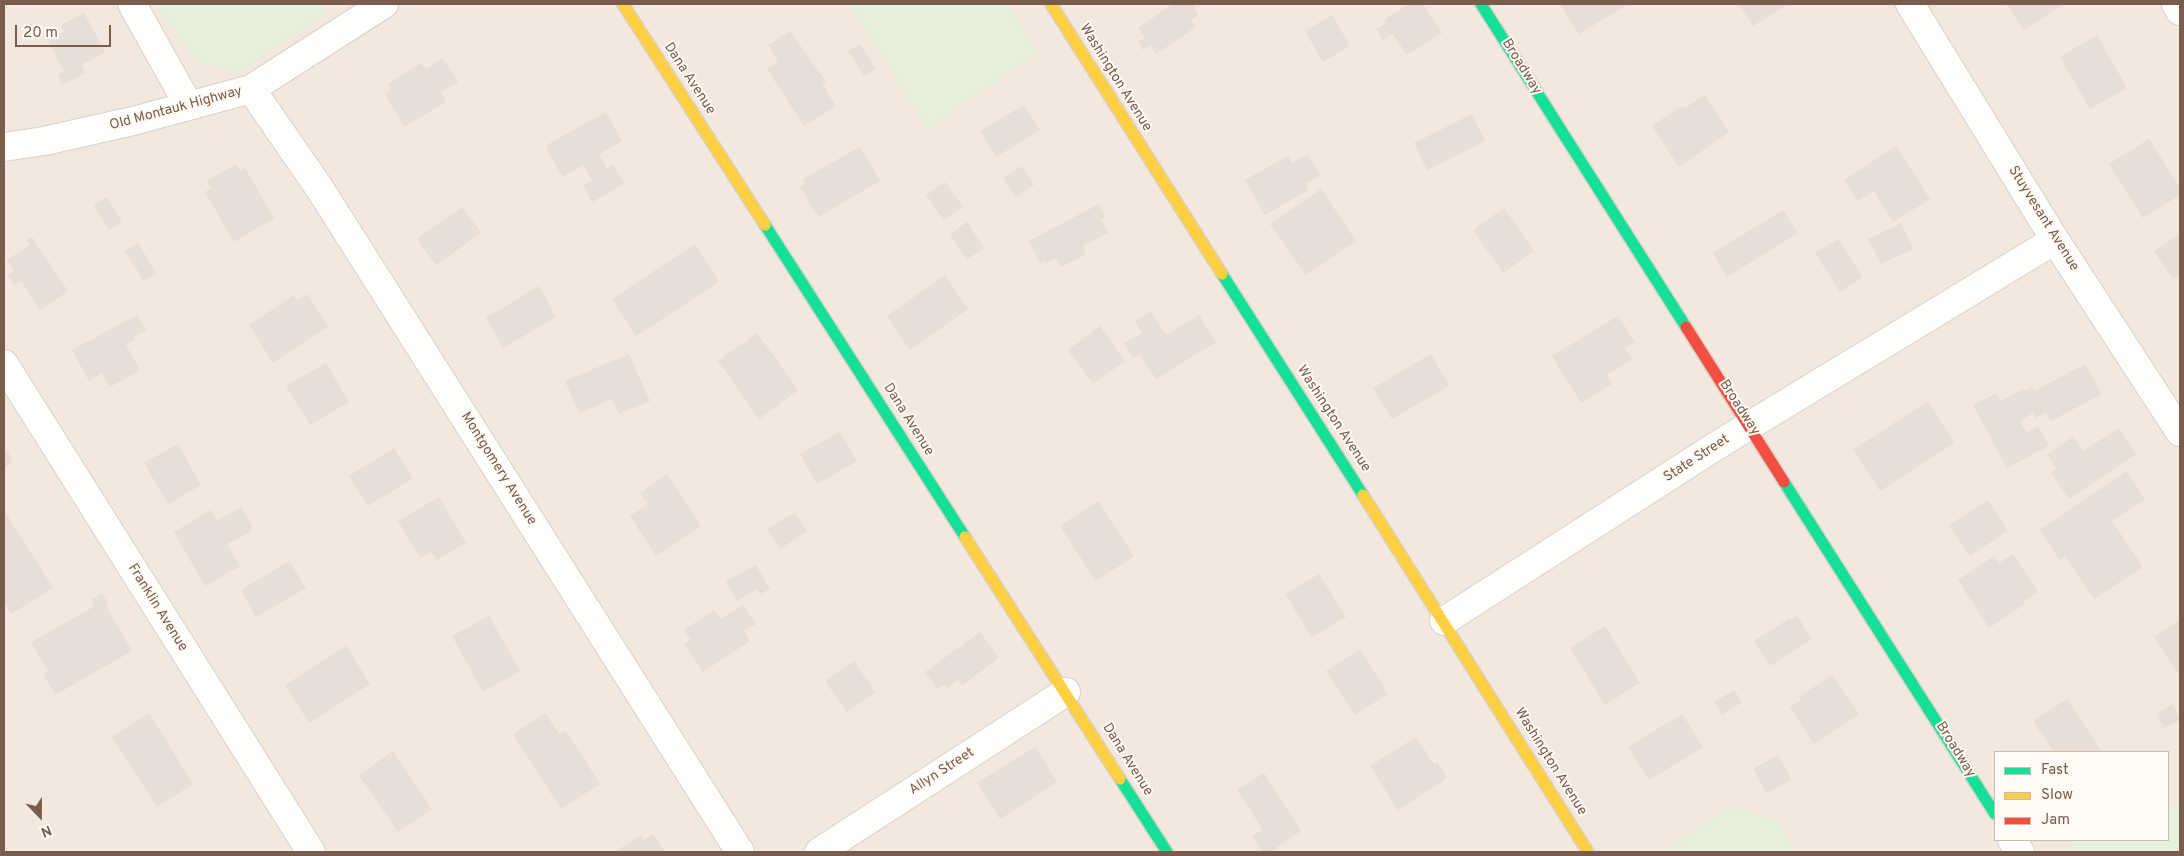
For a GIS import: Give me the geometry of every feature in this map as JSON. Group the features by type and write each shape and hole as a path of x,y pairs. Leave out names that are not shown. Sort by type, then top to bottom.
{"street":[{"path":"132,4 189,106"},
{"name":"Old Montauk Highway","path":"4,146 44,141 251,89 384,4"},
{"name":"Dana Avenue","path":"623,4 862,373 986,573 1066,692 1167,852"},
{"name":"Washington Avenue","path":"1051,4 1444,621 1588,852"},
{"name":"Broadway","path":"1480,4 1693,340 1750,425 1994,812"},
{"name":"Stuyvesant Avenue","path":"1910,4 2056,240 2180,432"},
{"path":"2176,4 2180,11"},
{"name":"Montgomery Avenue","path":"251,89 320,189 740,852"},
{"name":"State Street","path":"1444,621 1750,425 2056,240"},
{"name":"Franklin Avenue","path":"4,364 311,852"},
{"name":"Allyn Street","path":"819,852 1066,692"},
{"path":"2013,841 2020,852"}],"shaded area":[{"path":"4,4 2180,4 2180,852 4,852"}],"green space":[{"path":"153,4 326,4 325,13 237,72 199,62"},
{"path":"850,4 1007,4 1037,53 927,129"},
{"path":"2169,804 2180,806 2180,852 2065,852 2070,841 2169,841"},
{"path":"1732,806 1780,822 1794,852 1663,852"}],"building":[{"path":"1173,4 1192,4 1199,14 1191,20 1196,27 1156,54 1150,45 1143,50 1138,42 1145,38 1138,28"},
{"path":"1409,4 1423,4 1442,33 1407,55 1393,34 1383,40 1376,29 1386,23 1384,20"},
{"path":"1560,4 1628,4 1579,34"},
{"path":"1739,4 1788,4 1753,26"},
{"path":"2006,4 2064,4 2024,30"},
{"path":"84,13 105,52 81,65 85,73 62,85 57,75 64,71 47,39 64,31 61,25"},
{"path":"1332,15 1350,46 1323,62 1305,31"},
{"path":"790,31 826,82 822,84 836,106 804,126 767,69 778,62 768,45"},
{"path":"2097,35 2127,88 2090,109 2060,57"},
{"path":"860,44 876,69 864,76 848,51"},
{"path":"442,58 458,82 441,92 446,102 404,127 385,94 390,89 388,84 421,63 426,69"},
{"path":"1705,95 1729,132 1679,167 1652,126 1681,106 1685,108"},
{"path":"1024,105 1040,130 996,157 980,131"},
{"path":"606,112 622,141 599,154 607,168 613,165 624,184 592,202 583,185 592,181 583,165 562,177 545,146"},
{"path":"1472,114 1485,141 1427,170 1414,143"},
{"path":"2149,139 2180,188 2180,195 2143,218 2109,164"},
{"path":"1896,146 1930,199 1893,222 1874,191 1858,201 1844,180"},
{"path":"860,147 880,181 818,217 800,187 805,184 803,179"},
{"path":"1308,154 1320,175 1305,184 1308,190 1265,215 1245,180 1288,156 1292,163"},
{"path":"236,164 241,171 245,168 274,218 234,242 205,192 211,188 207,181"},
{"path":"1022,166 1034,185 1016,197 1003,178"},
{"path":"945,182 963,207 944,220 926,195"},
{"path":"1321,189 1356,241 1306,275 1270,224"},
{"path":"107,197 122,222 109,230 94,205"},
{"path":"1099,204 1105,217 1101,220 1108,233 1083,246 1087,254 1061,267 1056,258 1047,263 1046,260 1040,263 1029,241"},
{"path":"462,207 481,233 436,265 417,239"},
{"path":"1504,208 1534,251 1503,273 1473,230"},
{"path":"1783,210 1798,233 1727,277 1713,253"},
{"path":"967,222 984,248 967,259 950,234"},
{"path":"1901,223 1913,249 1881,264 1868,239"},
{"path":"2180,234 2180,275 2173,280 2154,251"},
{"path":"32,237 68,291 40,310 21,281 14,285 8,275 14,271 7,260 30,245 26,241"},
{"path":"1838,239 1863,277 1840,292 1815,253"},
{"path":"138,243 156,273 144,281 125,251"},
{"path":"695,244 719,282 636,336 612,299"},
{"path":"945,275 968,309 910,350 887,316"},
{"path":"539,286 556,317 503,348 486,318"},
{"path":"307,294 328,326 273,363 249,325 294,295 297,301"},
{"path":"1151,311 1166,335 1199,315 1216,342 1156,379 1140,354 1133,358 1124,343 1142,333 1135,321"},
{"path":"137,315 146,330 134,337 135,339 126,345 140,370 110,387 102,373 89,381 72,350"},
{"path":"1618,316 1635,342 1625,348 1632,359 1607,375 1612,384 1581,403 1552,356"},
{"path":"1100,326 1125,361 1093,384 1068,350"},
{"path":"757,333 798,390 759,419 718,361"},
{"path":"629,354 650,401 619,414 612,399 579,413 565,381"},
{"path":"1431,354 1449,386 1392,419 1373,388"},
{"path":"326,363 349,402 310,425 286,386"},
{"path":"2085,364 2102,394 2051,421 2046,412 2036,418 2033,413 2020,421 2026,433 2038,426 2049,446 2007,468 1973,405 1997,393 2001,401 2023,389 2024,391 2032,387 2034,391"},
{"path":"1928,401 1954,443 1880,491 1853,450"},
{"path":"2119,428 2136,454 2069,499 2051,473 2056,468 2047,454 2073,437 2083,451"},
{"path":"840,432 857,461 817,484 800,454"},
{"path":"178,444 201,485 168,504 144,463"},
{"path":"394,448 413,478 368,506 349,476"},
{"path":"7,450 13,462 4,467 4,452"},
{"path":"2126,471 2145,499 2112,521 2143,567 2094,599 2065,556 2060,560 2040,530"},
{"path":"667,474 701,526 656,556 630,516 648,504 640,493"},
{"path":"439,497 466,543 437,560 431,552 420,558 398,521"},
{"path":"1988,500 2008,531 1970,556 1949,525"},
{"path":"1098,501 1134,556 1096,581 1060,526"},
{"path":"241,507 252,526 250,532 227,544 240,566 205,586 174,532 211,510 217,521"},
{"path":"5,512 53,588 11,614 4,602"},
{"path":"795,512 807,531 780,549 767,529"},
{"path":"2013,554 2038,592 2023,602 2025,604 1989,628 1958,580 1994,556 1999,563"},
{"path":"289,561 306,588 256,617 241,590"},
{"path":"756,565 770,589 760,594 757,589 737,601 726,581"},
{"path":"1319,574 1346,617 1312,637 1285,594"},
{"path":"102,593 108,604 106,606 132,651 55,695 43,674 48,671 31,642 95,606 92,599"},
{"path":"743,605 756,624 744,631 750,641 703,672 684,644 691,640 684,630 714,610 721,619"},
{"path":"489,616 520,671 483,692 452,636"},
{"path":"1797,616 1812,639 1770,666 1754,641 1790,618 1791,620"},
{"path":"2180,620 2180,672 2178,674 2154,637"},
{"path":"1605,626 1640,683 1605,705 1570,648"},
{"path":"980,632 999,658 962,685 958,680 947,688 945,684 937,689 925,672"},
{"path":"346,646 370,684 309,723 285,685"},
{"path":"1360,649 1388,694 1355,715 1326,671"},
{"path":"854,661 875,692 847,712 825,681"},
{"path":"1832,675 1859,714 1814,744 1790,707 1801,700 1799,697"},
{"path":"1734,690 1742,702 1722,715 1714,702"},
{"path":"2067,699 2101,751 2053,751 2033,721"},
{"path":"2173,704 2180,720 2164,728 2156,714"},
{"path":"149,713 193,784 157,807 112,737"},
{"path":"545,713 559,734 566,731 600,784 561,809 513,734"},
{"path":"1682,714 1703,747 1649,780 1628,747"},
{"path":"1416,737 1434,764 1437,762 1447,778 1398,810 1370,766"},
{"path":"1035,747 1057,782 1000,819 977,783"},
{"path":"393,751 432,809 398,832 359,775"},
{"path":"1778,755 1792,780 1766,793 1753,769"},
{"path":"1264,773 1301,831 1270,852 1263,852 1252,836 1263,830 1237,790"},
{"path":"653,834 665,852 615,852 641,835 644,840"}],"traffic: fast":[{"path":"1481,4 1686,327"},
{"path":"765,225 965,537"},
{"path":"1222,274 1363,495"},
{"path":"1784,482 1994,812"},
{"path":"1120,779 1167,852"}],"traffic: slow":[{"path":"623,4 765,225"},
{"path":"1051,4 1222,274"},
{"path":"1363,495 1588,852"},
{"path":"965,537 1120,779"}],"traffic: jam":[{"path":"1686,327 1784,482"}]}
